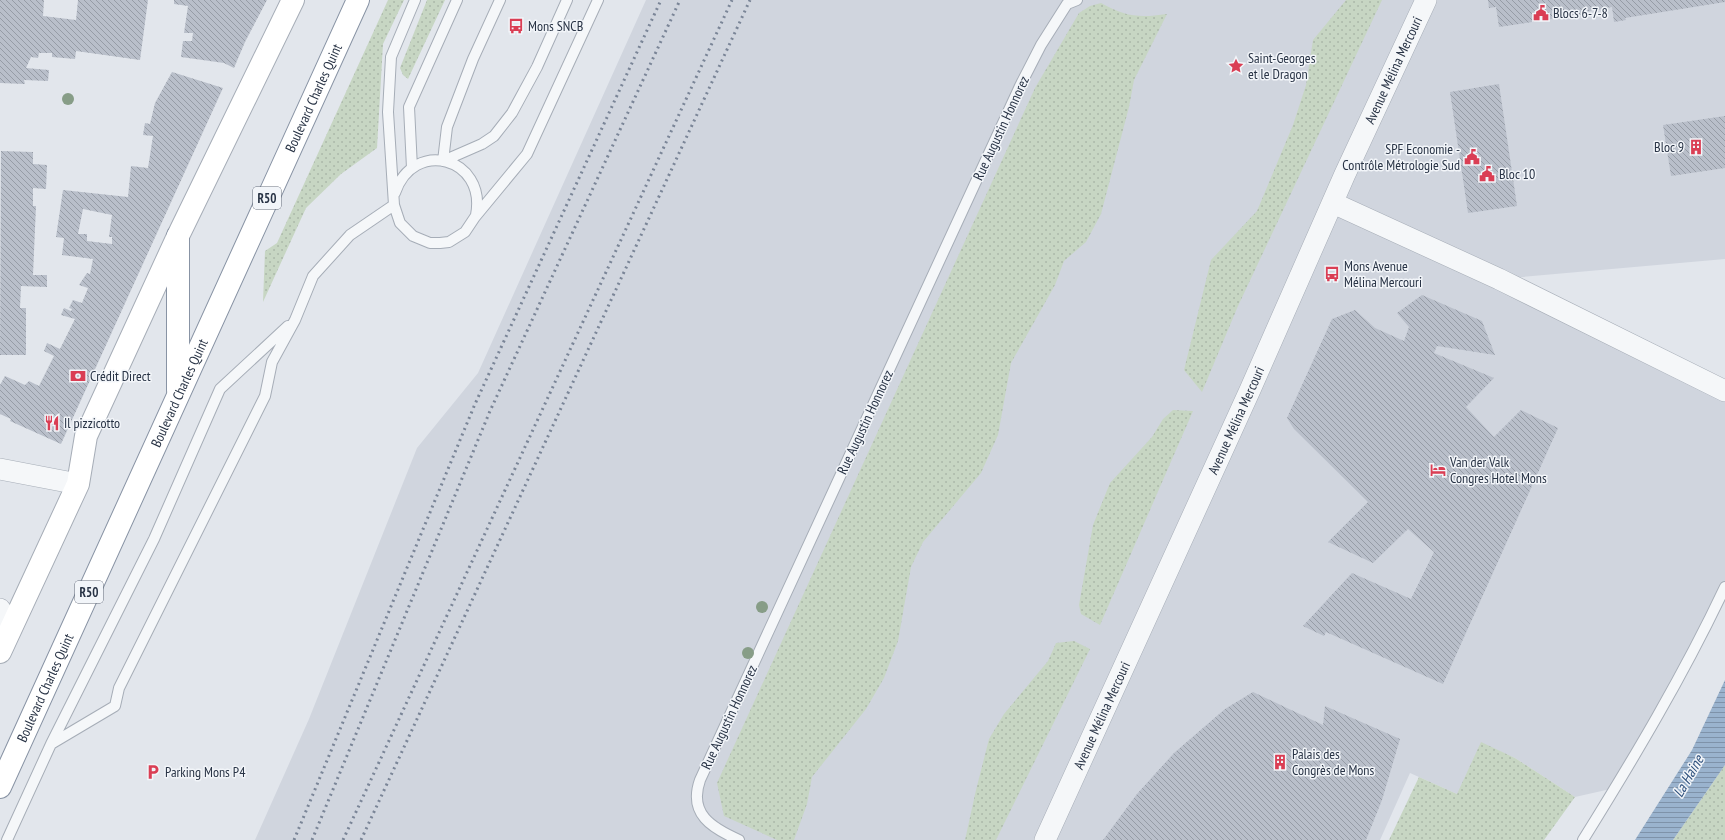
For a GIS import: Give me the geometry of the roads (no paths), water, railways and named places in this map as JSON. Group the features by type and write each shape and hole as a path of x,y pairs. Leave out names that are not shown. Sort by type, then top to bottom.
{"main road":[{"path":"0,652 5,618 78,484 86,436 178,236 293,0"},
{"name":"Boulevard Charles Quint","path":"0,787 358,0"},
{"path":"178,236 178,397"}],"street":[{"name":"Avenue Mélina Mercouri","path":"1045,840 1245,400 1333,202 1426,0"},
{"path":"1333,202 1499,280 1725,391"},
{"path":"0,469 78,484"}],"lane":[{"path":"415,0 391,56 388,112 394,205 400,223 406,230 413,236 430,243 449,242 458,238 465,232 527,154 598,0"},
{"path":"412,168 409,107 457,0"},
{"path":"442,161 447,127 473,58 500,0"},
{"path":"51,744 115,706 119,688 264,396 272,362 295,320 313,276 350,235 394,205 398,184 412,168 421,163 442,161 482,144 494,136 512,113 537,67 567,0"},
{"name":"Rue Augustin Honnorez","path":"739,840 716,828 703,816 697,798 700,780 1020,86 1041,45 1067,4 1076,0"},
{"path":"442,161 454,164 465,171 472,181 477,192 478,204 476,217"},
{"name":"Boulevard Charles Quint","path":"7,840 51,744 154,539 220,388 295,320"},
{"path":"1583,840 1698,646 1725,587"}],"water":[{"name":"La Haine","path":"1725,680 1725,765 1673,840 1635,840 1692,750"}],"railway":[{"path":"294,840 475,404 661,0"},
{"path":"312,840 490,411 680,0"},
{"path":"343,840 732,0"},
{"path":"361,840 750,0"}],"place":[{"name":"Blocs 6-7-8","path":"1541,13"},
{"name":"Mons SNCB","path":"516,26"},
{"name":"Saint-Georges et le Dragon","path":"1236,66"},
{"name":"Bloc 9","path":"1696,147"},
{"name":"SPF Economie - Contrôle Métrologie Sud","path":"1472,157"},
{"name":"Bloc 10","path":"1487,174"},
{"name":"Mons Avenue Mélina Mercouri","path":"1332,274"},
{"name":"Crédit Direct","path":"78,376"},
{"name":"Il pizzicotto","path":"52,423"},
{"name":"Van der Valk Congres Hotel Mons","path":"1438,470"},
{"name":"Palais des Congrès de Mons","path":"1280,762"},
{"name":"Parking Mons P4","path":"153,772"}]}
